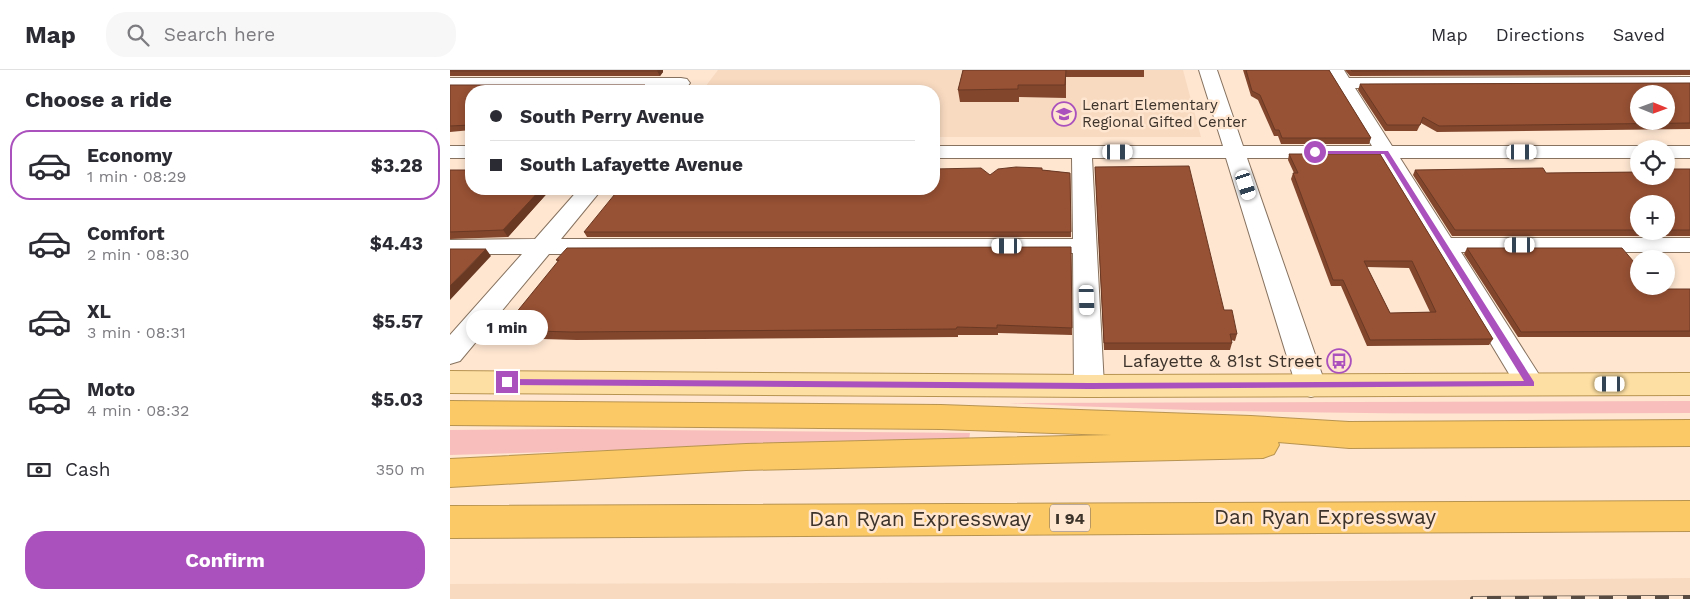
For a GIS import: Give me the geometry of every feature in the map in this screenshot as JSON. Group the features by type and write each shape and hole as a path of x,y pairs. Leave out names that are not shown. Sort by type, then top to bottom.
{"highway":[{"path":"450,413 941,417 1251,428 1348,436 1690,433"},
{"path":"450,473 746,458 1254,446 1348,436"},
{"name":"Dan Ryan Expressway","path":"450,522 1690,516"}],"main road":[{"path":"450,382 1090,386 1690,384"}],"street":[{"path":"1208,70 1311,386"},
{"path":"1339,77 1690,82"},
{"path":"1339,77 1530,384"},
{"path":"450,83 682,81"},
{"path":"450,152 465,152"},
{"path":"940,152 1630,152"},
{"path":"1082,152 1090,386"},
{"path":"1675,152 1690,152"},
{"path":"450,354 586,195"},
{"path":"1444,245 1690,245"},
{"path":"450,247 1085,246"}],"shaded area":[{"name":"Lenart Elementary Regional Gifted Center","path":"718,70 1183,70 1201,137 940,137 940,85 707,85"},
{"path":"1690,401 1690,413 1264,412 1009,403"},
{"path":"567,429 970,433 969,440 450,455 450,430"},
{"path":"1690,578 1690,599 450,599 450,584 1256,582"}],"building":[{"path":"450,70 659,70 450,71"},
{"path":"963,70 1066,70 1065,85 1018,85 1018,89 958,90"},
{"path":"1246,70 1329,70 1371,138 1282,138 1279,130 1275,130 1260,95 1252,91"},
{"path":"1351,70 1540,70 1352,71"},
{"path":"1690,83 1690,123 1675,123 1675,85 1630,85 1630,124 1439,126 1423,117 1420,125 1387,125 1360,84"},
{"path":"450,85 465,85 465,125 450,126"},
{"path":"1289,154 1380,154 1493,339 1370,340 1343,280 1333,280 1293,173 1298,173","holes":["1364,261 1412,261 1436,312 1390,313"]},
{"path":"1189,166 1224,310 1232,310 1237,334 1230,334 1232,343 1104,343 1095,167"},
{"path":"1016,167 1042,168 1042,170 1070,173 1071,232 584,232 614,195 940,195 940,169 981,168 990,175 998,169"},
{"path":"1543,168 1546,173 1630,172 1630,185 1675,185 1675,169 1690,169 1690,230 1675,230 1675,195 1630,195 1630,230 1455,230 1415,170"},
{"path":"450,170 465,170 465,195 535,195 503,230 450,232"},
{"path":"1071,247 1072,328 997,325 997,328 957,327 956,329 571,332 502,330 567,248"},
{"path":"1467,248 1622,248 1630,257 1630,295 1675,295 1675,289 1690,289 1690,331 1521,332"},
{"path":"450,249 486,249 450,286"}],"railway":[{"path":"1473,599 1690,598"}],"place":[{"name":"Lenart Elementary Regional Gifted Center","path":"1064,114"},
{"name":"Lafayette & 81st Street","path":"1339,361"}],"route":[{"path":"507,382 1090,386 1530,384 1386,152 1315,152"}]}
